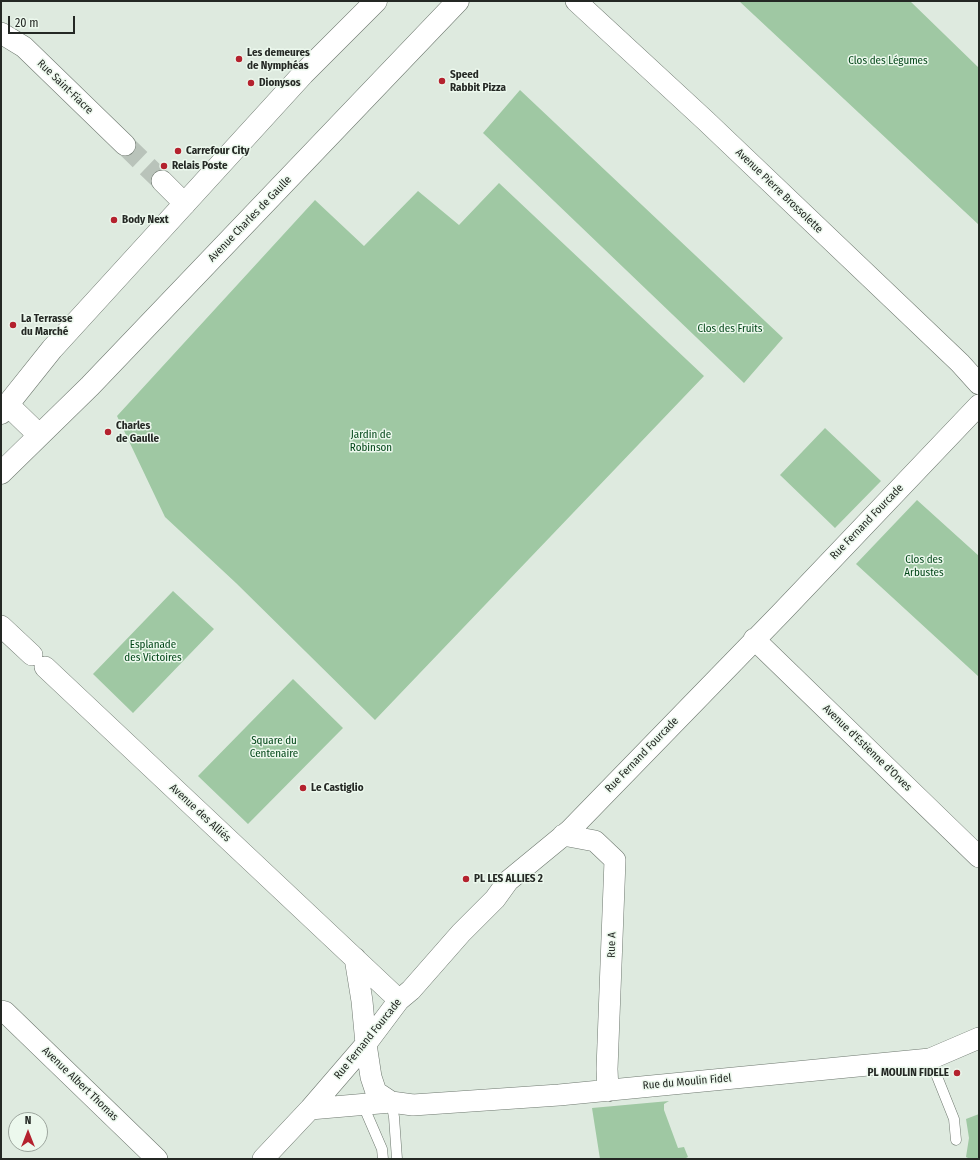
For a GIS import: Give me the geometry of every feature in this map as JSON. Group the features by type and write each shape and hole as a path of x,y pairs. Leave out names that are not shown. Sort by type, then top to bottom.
{"main road":[{"path":"39,435 3,405 52,349 304,74 376,1"},
{"name":"Avenue Charles de Gaulle","path":"1,473 90,386 458,1"}],"street":[{"name":"Avenue Pierre Brossolette","path":"581,6 706,121 954,358 979,384"},
{"name":"Rue Saint-Fiacre","path":"1,33 24,47 125,145"},
{"path":"162,181 185,204"},
{"name":"Rue Fernand Fourcade","path":"310,1109 366,1044 399,1000 411,990 461,933 495,899 508,881 575,825 979,405"},
{"name":"Avenue des Alliés","path":"1,626 399,1000"},
{"name":"Avenue d'Estienne d'Orves","path":"754,639 979,857"},
{"name":"Rue A","path":"563,835 595,841 615,860 607,1069 608,1090"},
{"path":"355,958 362,1001 366,1044"},
{"name":"Avenue Albert Thomas","path":"1,1011 5,1012 157,1159"},
{"name":"Rue du Moulin Fidel","path":"310,1109 391,1102 412,1105 608,1090 930,1059 979,1038"},
{"name":"Rue du Moulin Fidel","path":"366,1044 370,1077 376,1092 391,1102"},
{"path":"263,1159 310,1109"}],"lane":[{"path":"930,1059 954,1119 956,1140"},
{"path":"391,1102 394,1116 397,1159"},
{"path":"363,1105 382,1149 383,1159"}],"green space":[{"name":"Clos des Légumes","path":"739,1 910,1 979,68 979,225"},
{"name":"Clos des Fruits","path":"520,90 783,338 744,383 483,133"},
{"name":"Jardin de Robinson","path":"499,183 704,376 375,720 236,583 165,517 117,416 315,200 364,246 418,191 459,225"},
{"path":"825,428 881,481 835,528 780,475"},
{"name":"Clos des Arbustes","path":"917,500 979,556 979,677 856,564"},
{"name":"Esplanade des Victoires","path":"173,591 214,629 133,713 93,674"},
{"name":"Square du Centenaire","path":"293,679 343,728 248,824 198,776"},
{"path":"669,1101 664,1104 664,1110 678,1148 684,1147 688,1157 684,1159 600,1159 592,1108"},
{"path":"979,1114 979,1159 970,1159 966,1157 969,1138 966,1119"}],"tunnel":[{"path":"125,145 162,181"}],"place":[{"name":"Les demeures de Nymphéas","path":"239,59"},
{"name":"Speed Rabbit Pizza","path":"442,81"},
{"name":"Dionysos","path":"251,83"},
{"name":"Carrefour City","path":"178,151"},
{"name":"Relais Poste","path":"164,166"},
{"name":"Body Next","path":"114,220"},
{"name":"La Terrasse du Marché","path":"13,325"},
{"name":"Charles de Gaulle","path":"108,432"},
{"name":"Le Castiglio","path":"303,788"},
{"name":"PL LES ALLIES 2","path":"466,879"},
{"name":"PL MOULIN FIDELE","path":"957,1073"}]}
